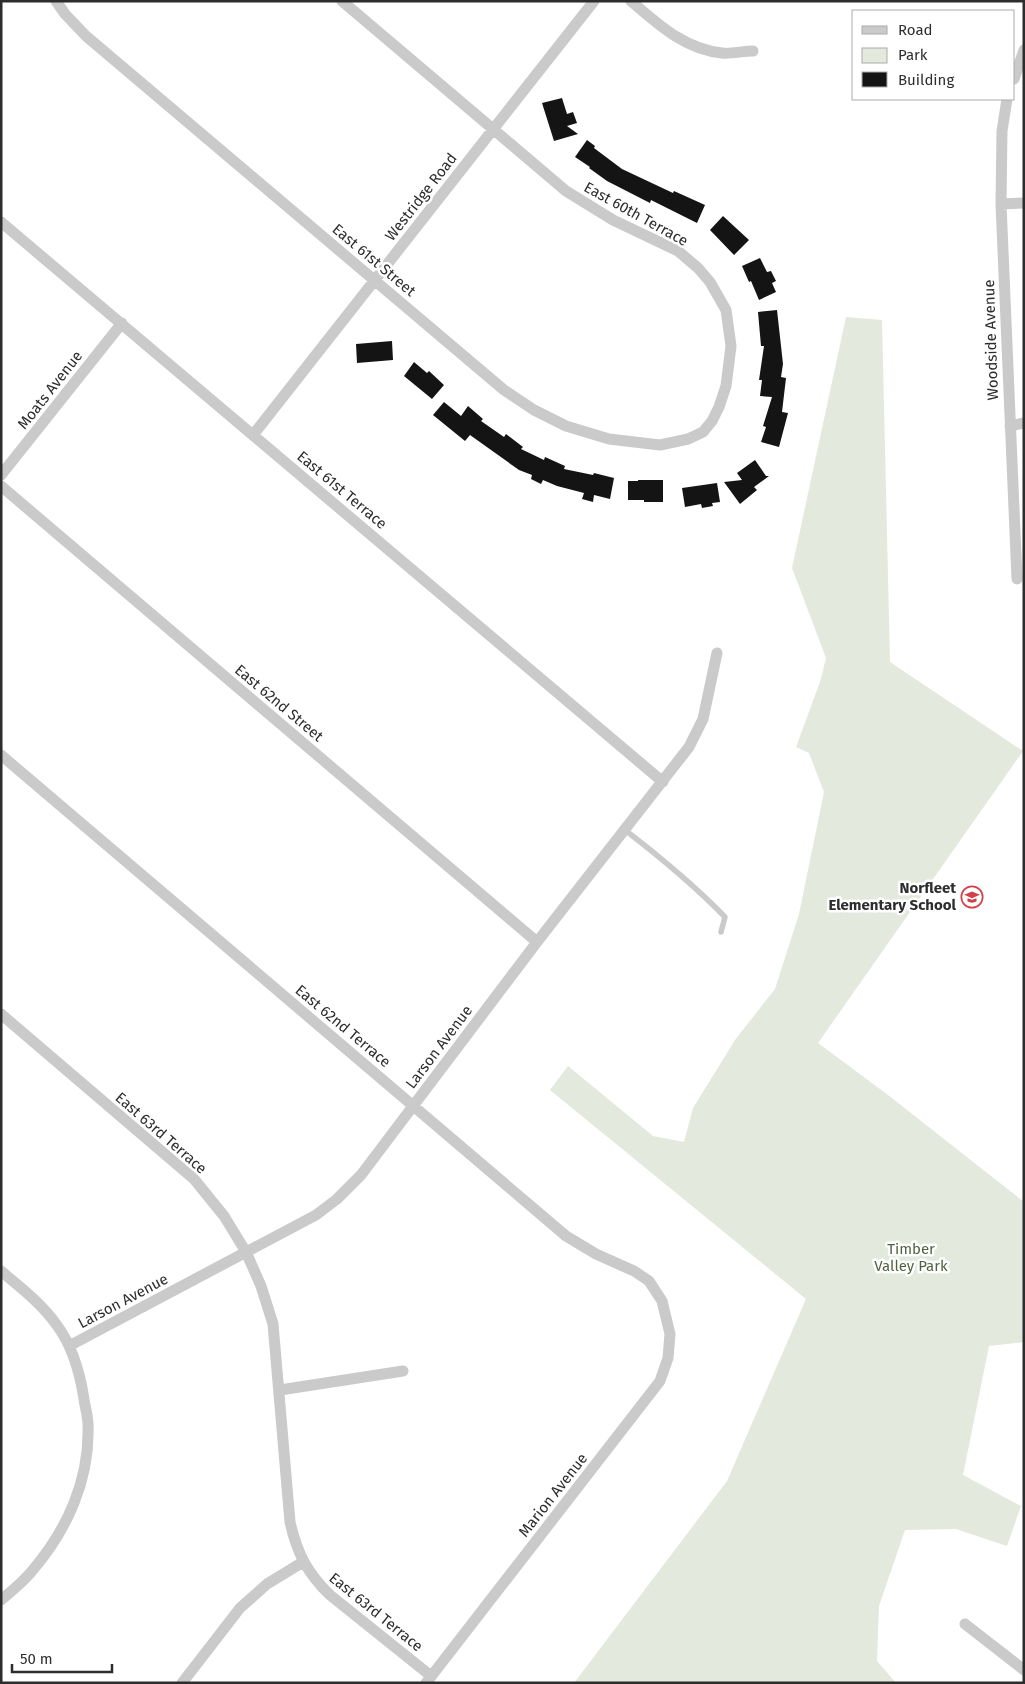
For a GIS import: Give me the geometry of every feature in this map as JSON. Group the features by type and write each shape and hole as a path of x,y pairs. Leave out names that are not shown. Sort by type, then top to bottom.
{"street":[{"name":"East 61st Street","path":"56,1 65,14 86,36 504,390 534,410 566,426 609,439 660,445 688,439 703,432 712,421"},
{"name":"East 60th Terrace","path":"342,1 566,192 613,220 678,252 698,268 710,282 726,310 731,346 726,386 720,407 712,421"},
{"name":"Westridge Road","path":"253,435 594,1"},
{"path":"631,1 669,33 688,44 722,53 753,51"},
{"path":"1015,76 1024,50"},
{"name":"Woodside Avenue","path":"1007,100 1002,131 1001,204 1018,579"},
{"path":"1001,204 1024,203"},
{"name":"East 61st Terrace","path":"1,222 663,782"},
{"name":"Moats Avenue","path":"1,476 122,324"},
{"path":"1010,426 1024,423"},
{"name":"East 62nd Street","path":"1,486 538,942"},
{"name":"Larson Avenue","path":"69,1346 316,1215 337,1199 361,1176 413,1105 689,746 703,719 717,653"},
{"name":"East 62nd Terrace","path":"1,755 566,1236 596,1254 634,1271 649,1281 662,1301 665,1312"},
{"name":"East 63rd Terrace","path":"1,1014 194,1180 224,1216 246,1252 261,1286 273,1324 290,1522 294,1540 303,1562 317,1582 330,1595 429,1679"},
{"path":"1,1272 40,1304 57,1325 69,1346 82,1381 88,1424 86,1464 75,1503 55,1542 31,1573 1,1600"},
{"name":"Marion Avenue","path":"429,1679 660,1381 668,1358 670,1334 665,1312"},
{"path":"280,1390 403,1371"},
{"path":"182,1683 240,1608 267,1584 303,1562"},
{"path":"965,1624 1024,1670"}],"lane":[{"path":"625,830 658,856 719,911 724,917 722,932"}],"green space":[{"name":"Timber Valley Park","path":"846,317 882,320 890,662 1023,751 818,1043 888,1095 1024,1202 1024,1342 989,1346 963,1475 1021,1506 1007,1546 956,1529 905,1530 879,1606 877,1661 896,1683 574,1683 727,1481 806,1299 550,1090 568,1066 653,1136 684,1142 693,1108 735,1040 775,989 799,914 824,792 809,753 796,747 820,682 826,658 792,568"}],"building":[{"path":"562,98 567,114 573,112 577,123 567,126 578,134 554,141 542,103"},
{"path":"587,140 595,146 594,148 622,169 673,193 674,191 705,205 697,223 651,200 650,203 607,181 589,168 575,157"},
{"path":"723,216 749,240 734,255 710,230"},
{"path":"760,258 767,272 771,271 776,281 772,283 776,292 759,300 742,266"},
{"path":"777,310 783,364 781,377 786,378 782,412 788,413 779,447 761,442 766,427 763,426 772,397 760,396 762,380 759,380 764,346 761,346 758,312"},
{"path":"392,341 393,360 357,363 356,344"},
{"path":"414,362 427,373 429,371 444,385 432,399 404,376"},
{"path":"444,402 461,416 468,406 483,419 481,421 504,437 506,434 523,447 521,449 544,460 545,457 565,466 564,469 614,478 610,499 594,495 593,502 582,499 584,493 543,480 541,484 531,479 532,475 519,470 470,435 465,441 433,415"},
{"path":"755,460 766,476 769,476 754,487 757,490 740,504 724,482 742,480 737,473"},
{"path":"663,480 663,502 628,500 628,481"},
{"path":"717,483 720,502 712,503 713,506 702,508 701,504 685,507 682,488"}],"place":[{"name":"Norfleet Elementary School","path":"972,897"}]}
